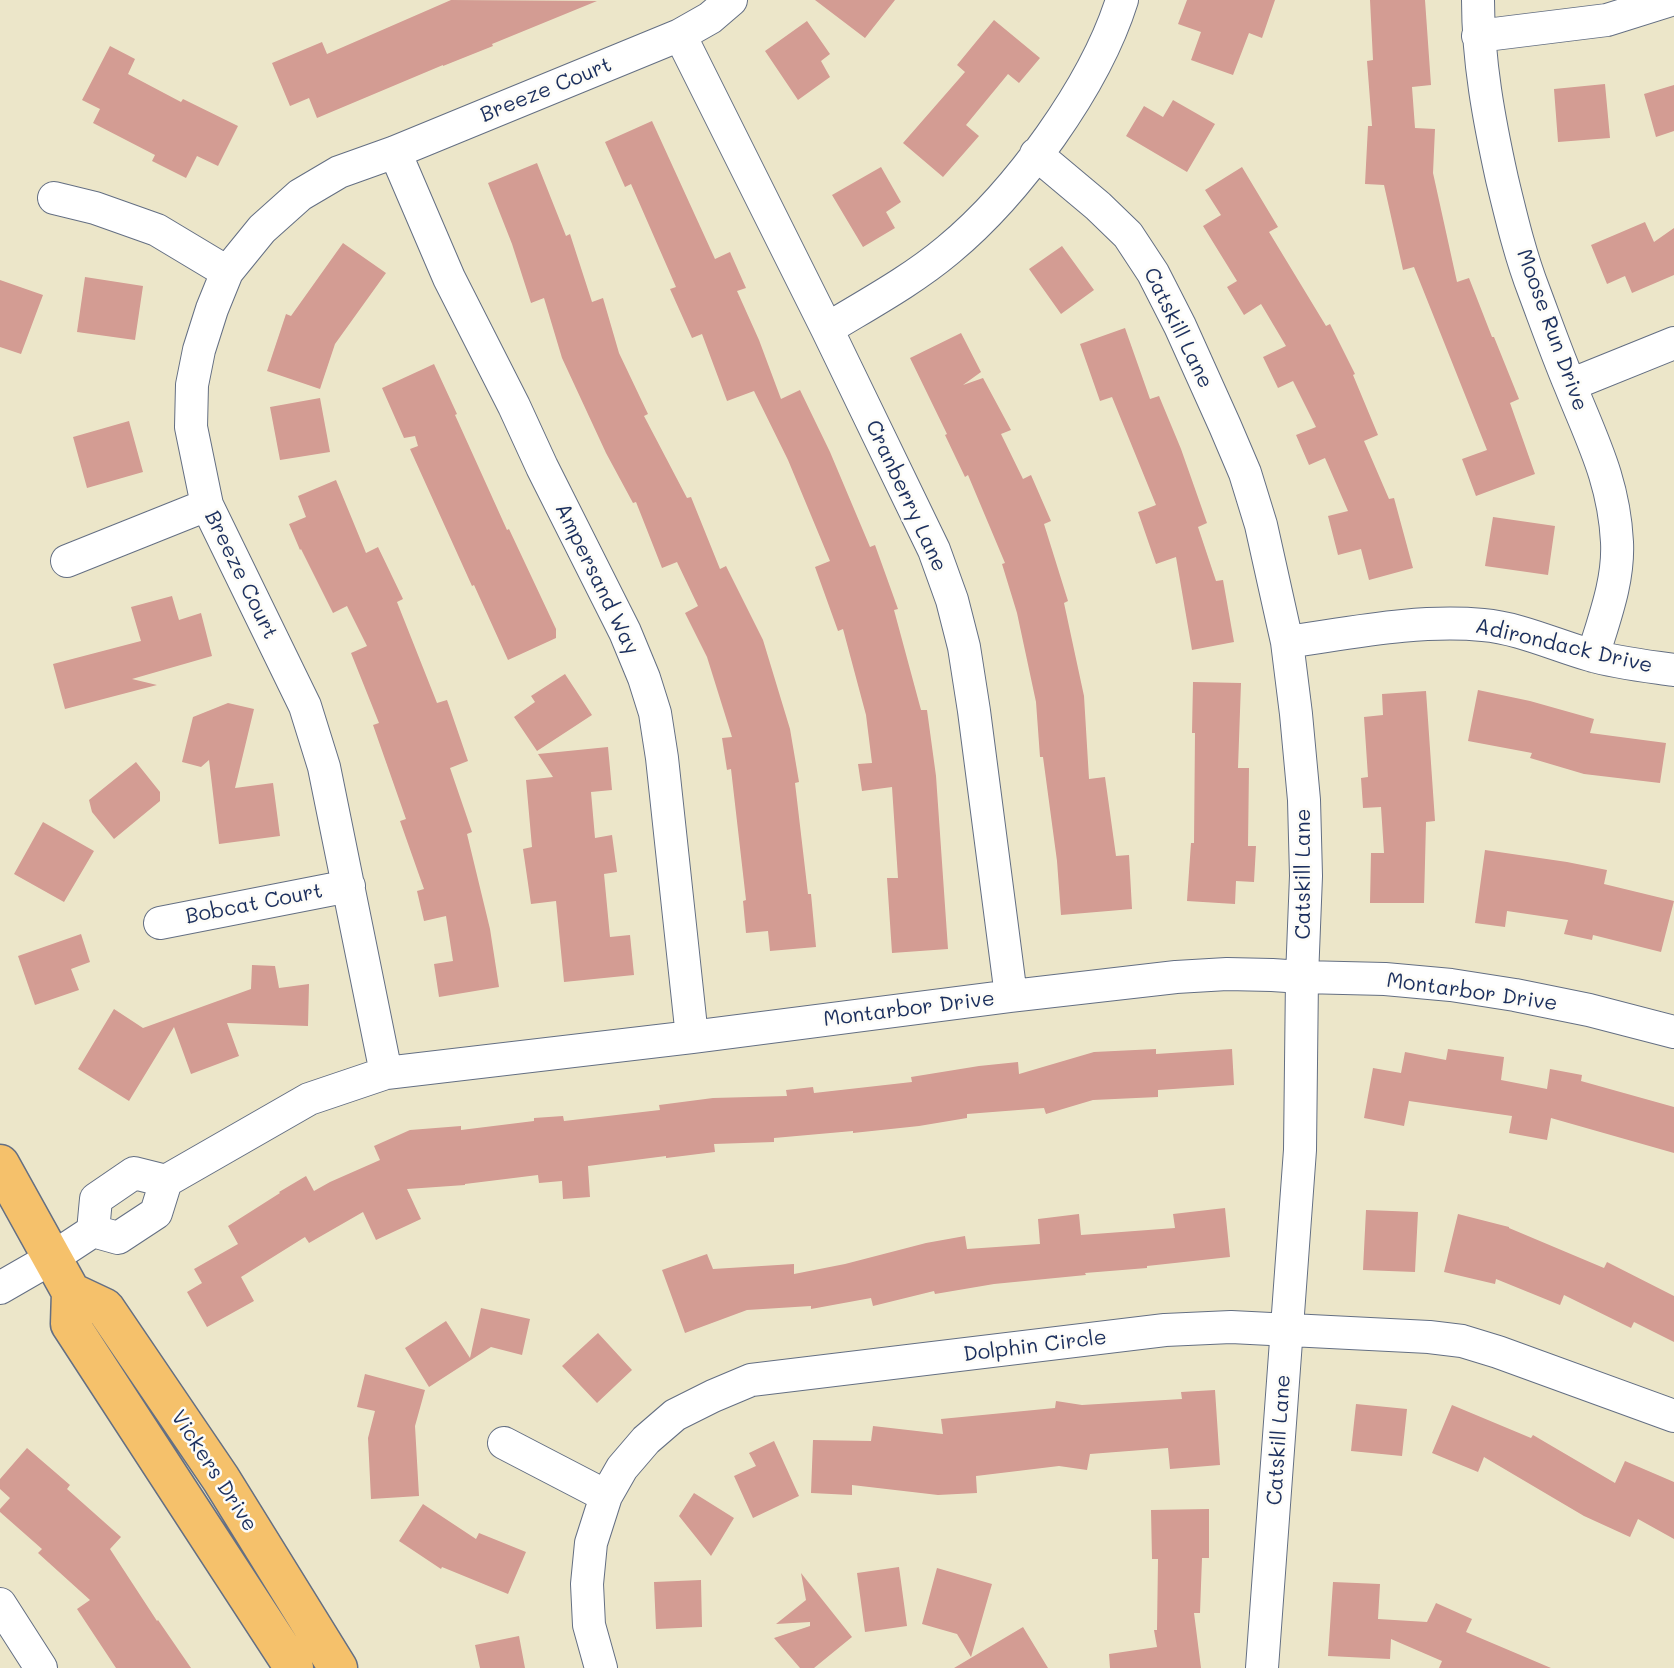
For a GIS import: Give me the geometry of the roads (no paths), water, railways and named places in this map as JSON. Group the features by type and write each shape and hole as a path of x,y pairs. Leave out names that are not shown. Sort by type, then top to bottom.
{"main road":[{"name":"Vickers Drive","path":"0,1164 71,1292 70,1324 294,1668"},
{"name":"Vickers Drive","path":"71,1292 105,1308 221,1479 338,1668"}],"street":[{"name":"Breeze Court","path":"386,1073 324,767 305,706 207,505 191,427 192,385 199,349 228,272 261,229 300,195 339,173 680,35 710,18 731,0"},
{"path":"827,328 886,294 947,251 1008,190 1061,120 1091,72 1117,17 1122,0"},
{"name":"Moose Run Drive","path":"1478,0 1478,36 1490,122 1509,208 1532,287 1603,466 1615,514 1617,546 1613,589 1593,656"},
{"path":"1478,36 1607,20 1671,0"},
{"name":"Cranberry Lane","path":"680,35 827,328 934,550 952,600 964,647 974,711 1011,996"},
{"name":"Ampersand Way","path":"395,152 449,278 625,632 644,678 655,713 662,758 692,1037"},
{"name":"Catskill Lane","path":"1036,155 1128,235 1153,273 1192,351 1245,473 1261,525 1287,642 1304,800 1306,876 1300,1150 1262,1668"},
{"path":"54,198 95,208 157,230 228,272"},
{"path":"1570,385 1674,343"},
{"path":"67,561 207,505"},
{"name":"Adirondack Drive","path":"1287,642 1415,625 1485,625 1517,632 1593,656 1674,670"},
{"name":"Bobcat Court","path":"160,923 349,886"},
{"name":"Montarbor Drive","path":"166,1181 309,1098 386,1073 1176,977 1227,974 1385,979 1451,985 1577,1007 1674,1032"},
{"path":"0,1288 93,1231 118,1238 156,1213 166,1181 134,1173 96,1199 93,1231"},
{"name":"Dolphin Circle","path":"601,1668 589,1625 587,1584 591,1543 606,1496 622,1468 646,1440 675,1415 751,1380 1164,1331 1231,1327 1462,1341 1674,1416"},
{"path":"504,1443 606,1496"},
{"path":"0,1604 41,1668"}]}
